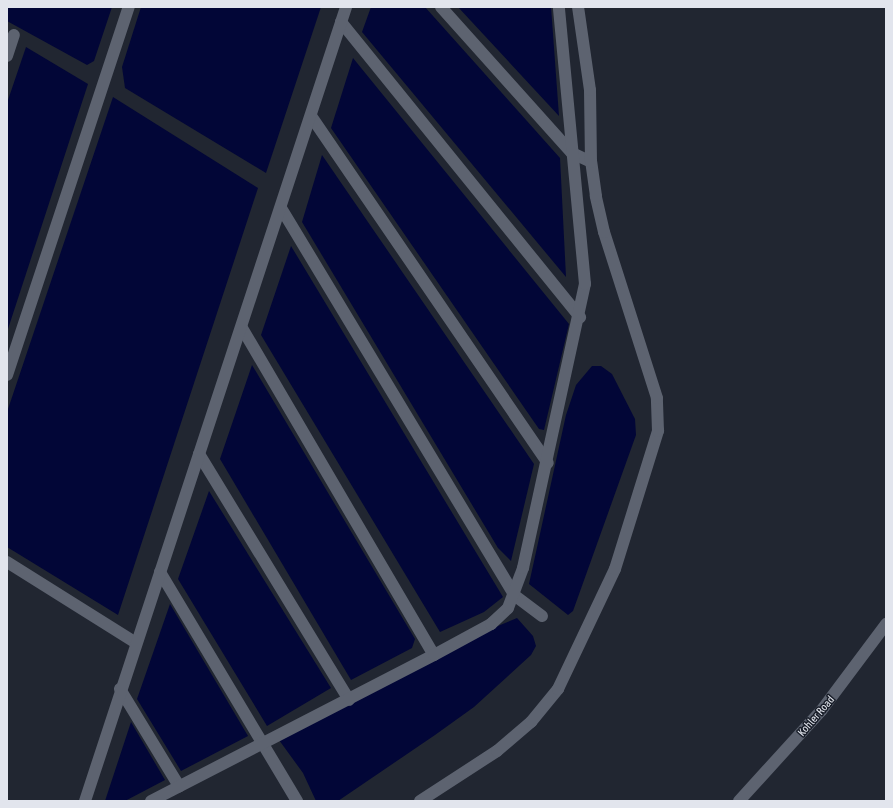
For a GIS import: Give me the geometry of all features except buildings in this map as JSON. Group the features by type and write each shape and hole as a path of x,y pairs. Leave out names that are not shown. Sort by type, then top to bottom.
{"street":[{"path":"7,375 129,7"},
{"path":"85,801 120,689 242,328 346,7"},
{"path":"441,7 572,153 591,162"},
{"path":"151,801 349,700 434,655 501,617 514,595 548,463 580,317 585,258 572,153 558,7"},
{"path":"420,801 497,750 531,722 558,689 615,569 658,431 657,398 604,232 591,162 590,90 578,7"},
{"path":"341,22 580,317"},
{"path":"7,56 14,35"},
{"path":"311,116 548,463"},
{"path":"281,208 514,595 542,616"},
{"path":"242,328 434,655"},
{"path":"199,454 349,700"},
{"path":"7,562 136,643"},
{"path":"160,572 297,801"},
{"name":"Kohler Road","path":"739,801 821,711 886,624"},
{"path":"120,689 179,786"}],"shaded area":[{"path":"7,7 112,7 94,61 87,65 7,21"},
{"path":"141,7 321,7 266,173 125,88 122,67"},
{"path":"371,7 425,7 560,158 566,277 362,32"},
{"path":"458,7 551,7 559,116"},
{"path":"26,47 88,84 7,332 7,103"},
{"path":"353,58 569,324 544,430 539,429 331,128"},
{"path":"113,97 258,188 118,615 7,547 7,412"},
{"path":"322,155 534,464 511,561 498,548 302,222"},
{"path":"291,246 503,597 484,612 440,632 261,335"},
{"path":"252,365 415,639 412,648 351,680 220,459"},
{"path":"592,366 601,366 612,374 635,419 636,435 573,611 568,615 529,584 566,415 576,385"},
{"path":"209,491 331,688 267,726 178,579"},
{"path":"170,604 248,736 181,771 137,699"},
{"path":"517,618 533,636 536,646 531,655 474,707 338,801 316,801 303,773 279,740 481,633"},
{"path":"131,722 165,780 125,801 105,801"}]}
